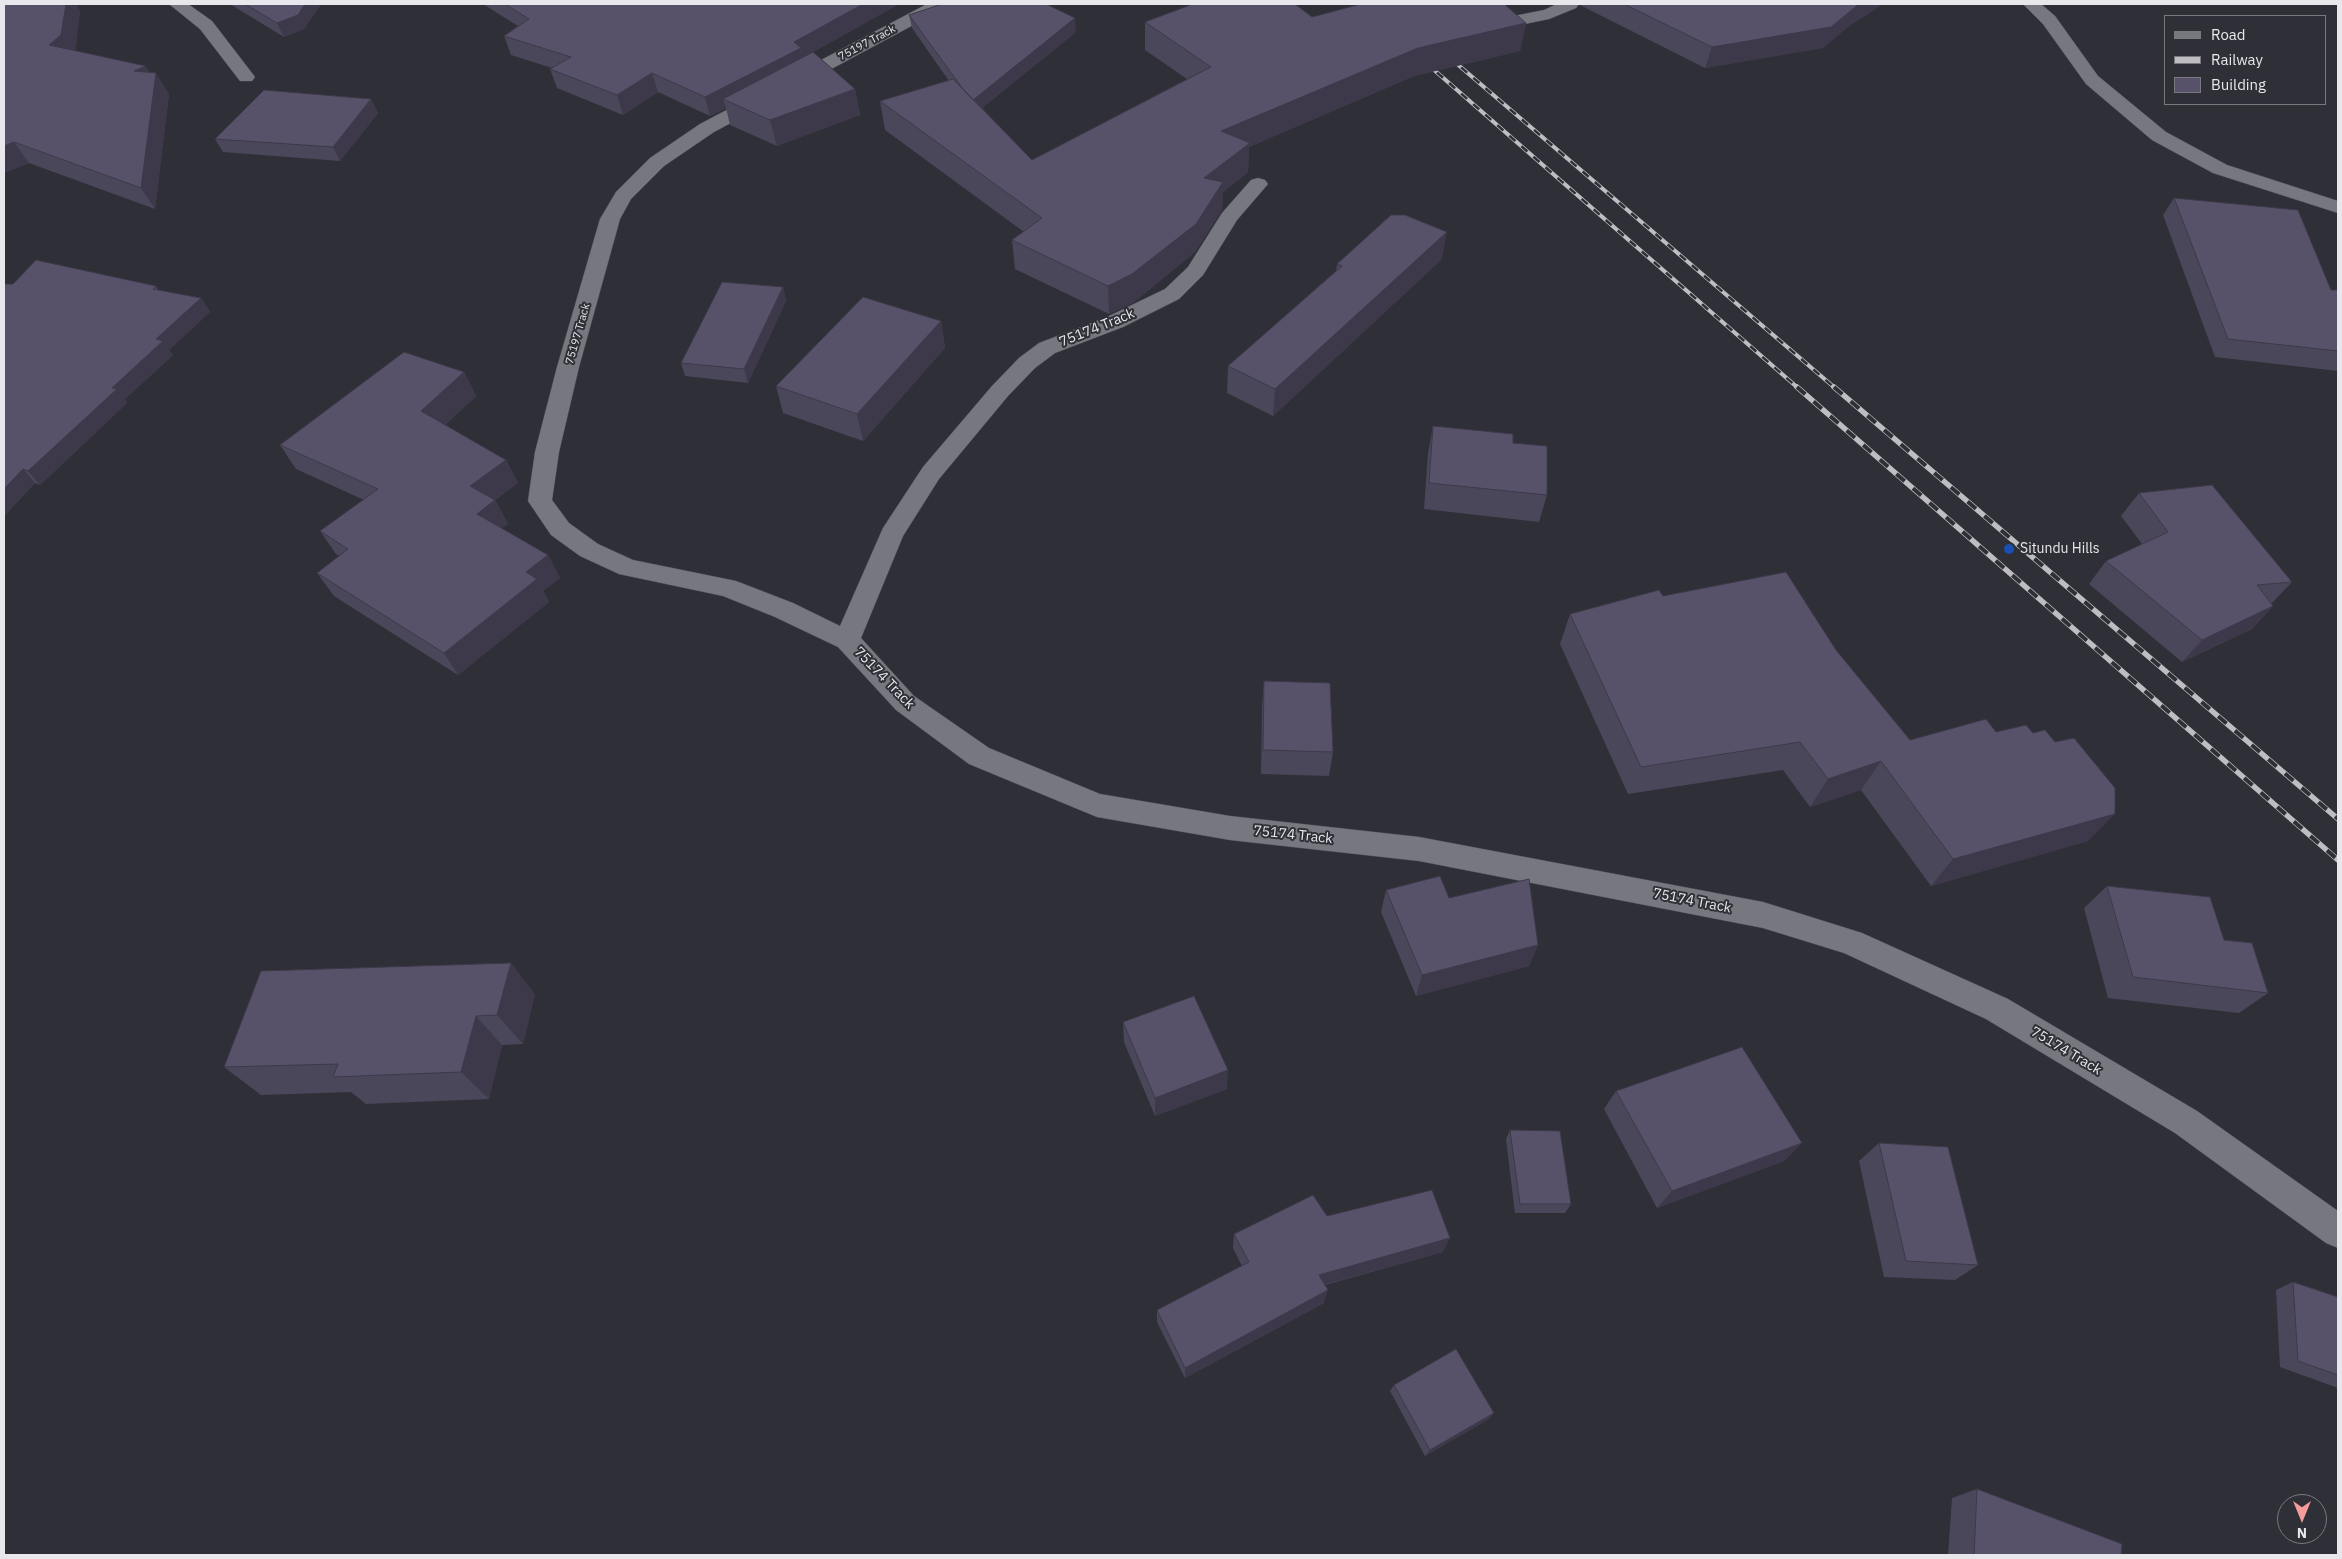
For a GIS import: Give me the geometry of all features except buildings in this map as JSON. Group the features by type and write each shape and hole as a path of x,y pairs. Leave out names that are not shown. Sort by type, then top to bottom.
{"street":[{"path":"177,4 206,25 246,77"},
{"name":"75197 Track","path":"848,640 784,610 727,588 628,568 589,550 560,529 540,501 547,452 568,367 610,219 623,196 657,162 707,128 939,4"},
{"path":"1515,21 1549,14 1570,4"},
{"path":"2031,4 2049,20 2092,80 2159,136 2180,150 2220,168 2338,207"},
{"name":"75174 Track","path":"1258,184 1229,217 1196,271 1172,294 1123,318 1047,348 1027,362 931,473 892,534 848,640 905,703 979,756 1097,805 1230,828 1420,849 1763,915 1851,942 1996,1009 2186,1122 2338,1232"}],"railway":[{"path":"1449,57 1835,388"},
{"path":"1425,62 1798,388"},
{"path":"1797,387 2338,860"},
{"path":"1834,387 2338,819"}],"place":[{"name":"Situndu Hills","path":"2009,549"}]}
